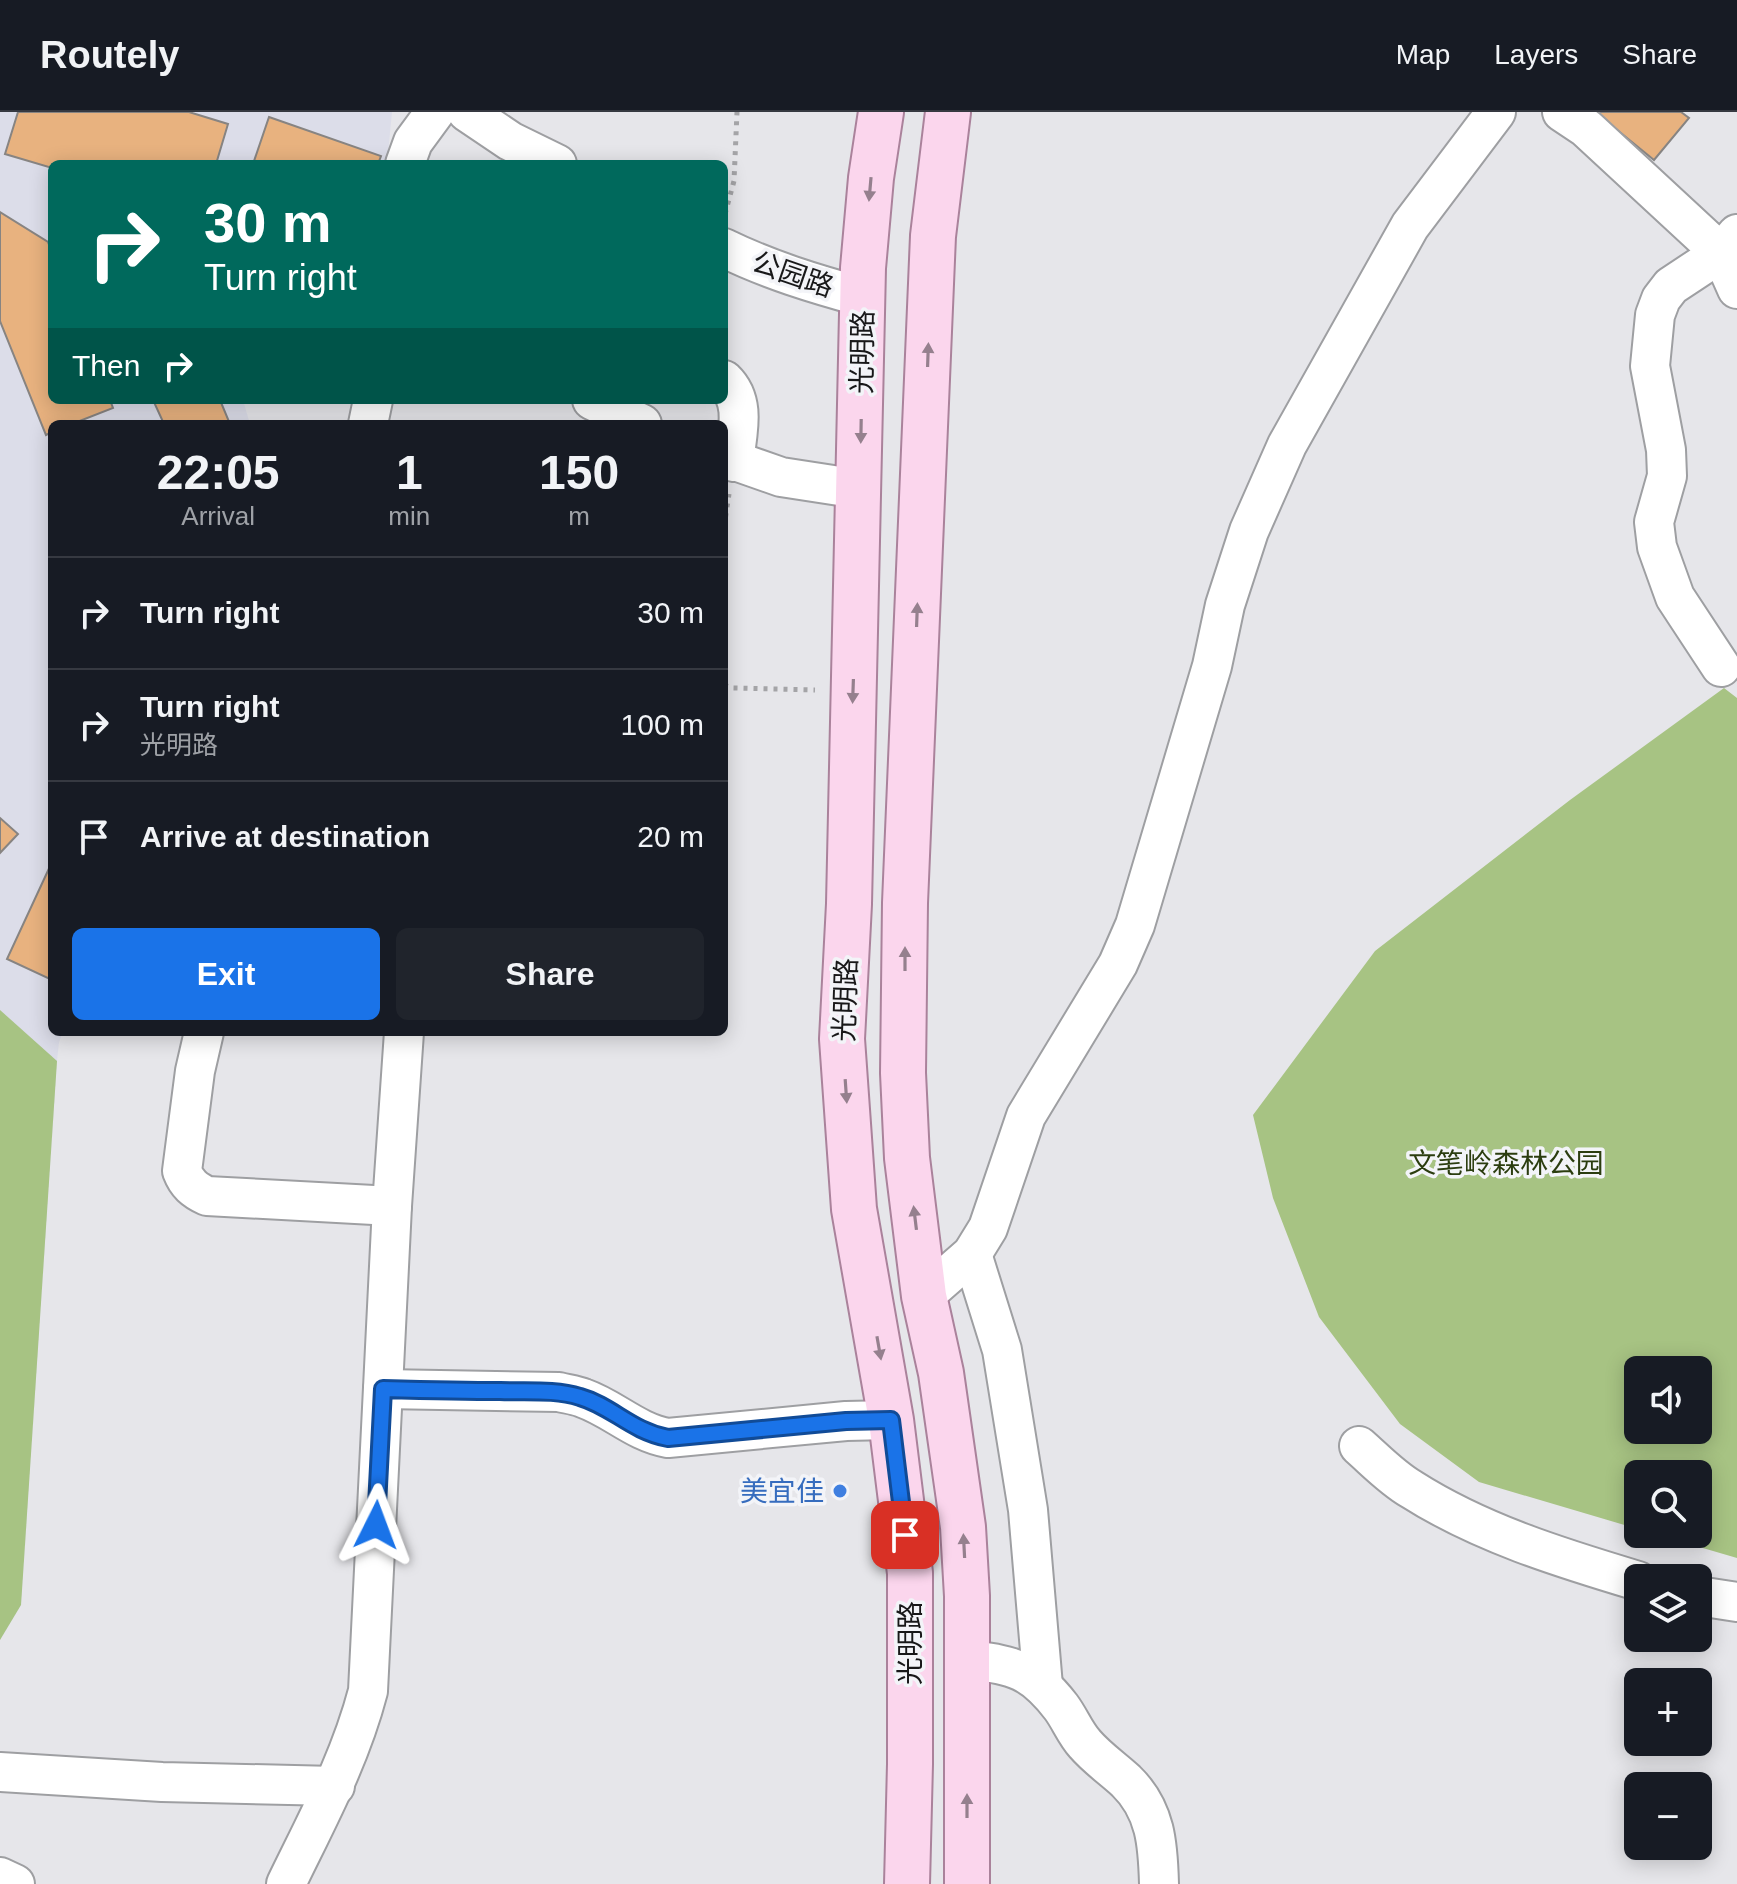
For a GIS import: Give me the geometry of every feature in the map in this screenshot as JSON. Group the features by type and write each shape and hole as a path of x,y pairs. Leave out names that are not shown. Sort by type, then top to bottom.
{"main road":[{"name":"光明路","path":"881,112 871,178 863,297 849,904 842,1039 854,1209 891,1420 910,1573 907,1884"},
{"name":"光明路","path":"948,112 933,236 905,903 903,1073 907,1144 924,1296 941,1373 956,1470 967,1596 967,1884"}],"street":[{"path":"406,160 413,142 435,112"},
{"path":"467,112 510,141 549,160"},
{"path":"924,1296 972,1254 988,1228 1031,1107 1118,964 1135,925 1212,666 1225,605 1249,531 1287,445 1410,226 1496,112"},
{"path":"1562,112 1729,244 1737,289"},
{"path":"1721,667 1675,597 1657,547 1654,522 1667,476 1666,450 1650,366 1653,328 1661,299 1671,286 1729,244"},
{"name":"公园路","path":"728,250 796,278 863,297"},
{"path":"728,385 737,397 739,411 729,460 808,483 859,489"},
{"path":"600,404 634,420"},
{"path":"203,1036 195,1071 182,1171 195,1190 207,1196 392,1206"},
{"path":"286,1884 335,1786 358,1731 368,1691 392,1206 404,1036"},
{"path":"972,1254 1002,1350 1028,1510 1043,1686"},
{"path":"383,1389 559,1392 581,1397 635,1428 668,1438 846,1421 891,1420"},
{"path":"1359,1446 1409,1488 1461,1517 1564,1559 1624,1577"},
{"path":"1712,1598 1737,1602"},
{"path":"966,1659 1014,1666 1043,1686 1063,1709 1083,1743 1128,1783 1147,1807 1157,1843 1159,1884"},
{"path":"0,1772 162,1782 335,1786"},
{"path":"0,1877 15,1884"}],"path":[{"path":"728,202 734,181 737,112"},
{"path":"728,685 853,690"}],"shaded area":[{"path":"0,112 392,112 387,160 48,160 48,404 244,404 249,420 48,420 48,1036 61,1036 57,1061 21,1605 0,1640"}],"green space":[{"name":"文笔岭森林公园","path":"1724,688 1737,698 1737,1558 1703,1548 1712,1548 1712,1460 1624,1460 1624,1525 1479,1482 1400,1424 1319,1317 1273,1198 1253,1115 1375,951 1570,800"},
{"path":"0,1010 57,1061 21,1605 0,1640"}],"building":[{"path":"18,112 189,112 228,124 217,160 48,160 48,167 5,154"},
{"path":"1595,112 1681,112 1689,118 1654,160"},
{"path":"269,117 381,156 380,160 254,160"},
{"path":"0,212 48,242 48,404 112,404 113,408 82,420 48,420 46,435 0,321"},
{"path":"155,404 222,404 228,420 162,420"},
{"path":"0,818 18,834 0,853"},
{"path":"48,871 48,978 7,959"}],"place":[{"name":"美宜佳","path":"840,1491"}],"route":[{"path":"376,1525 383,1389 559,1392 596,1403 635,1428 668,1438 846,1421 891,1420 905,1535"}]}
